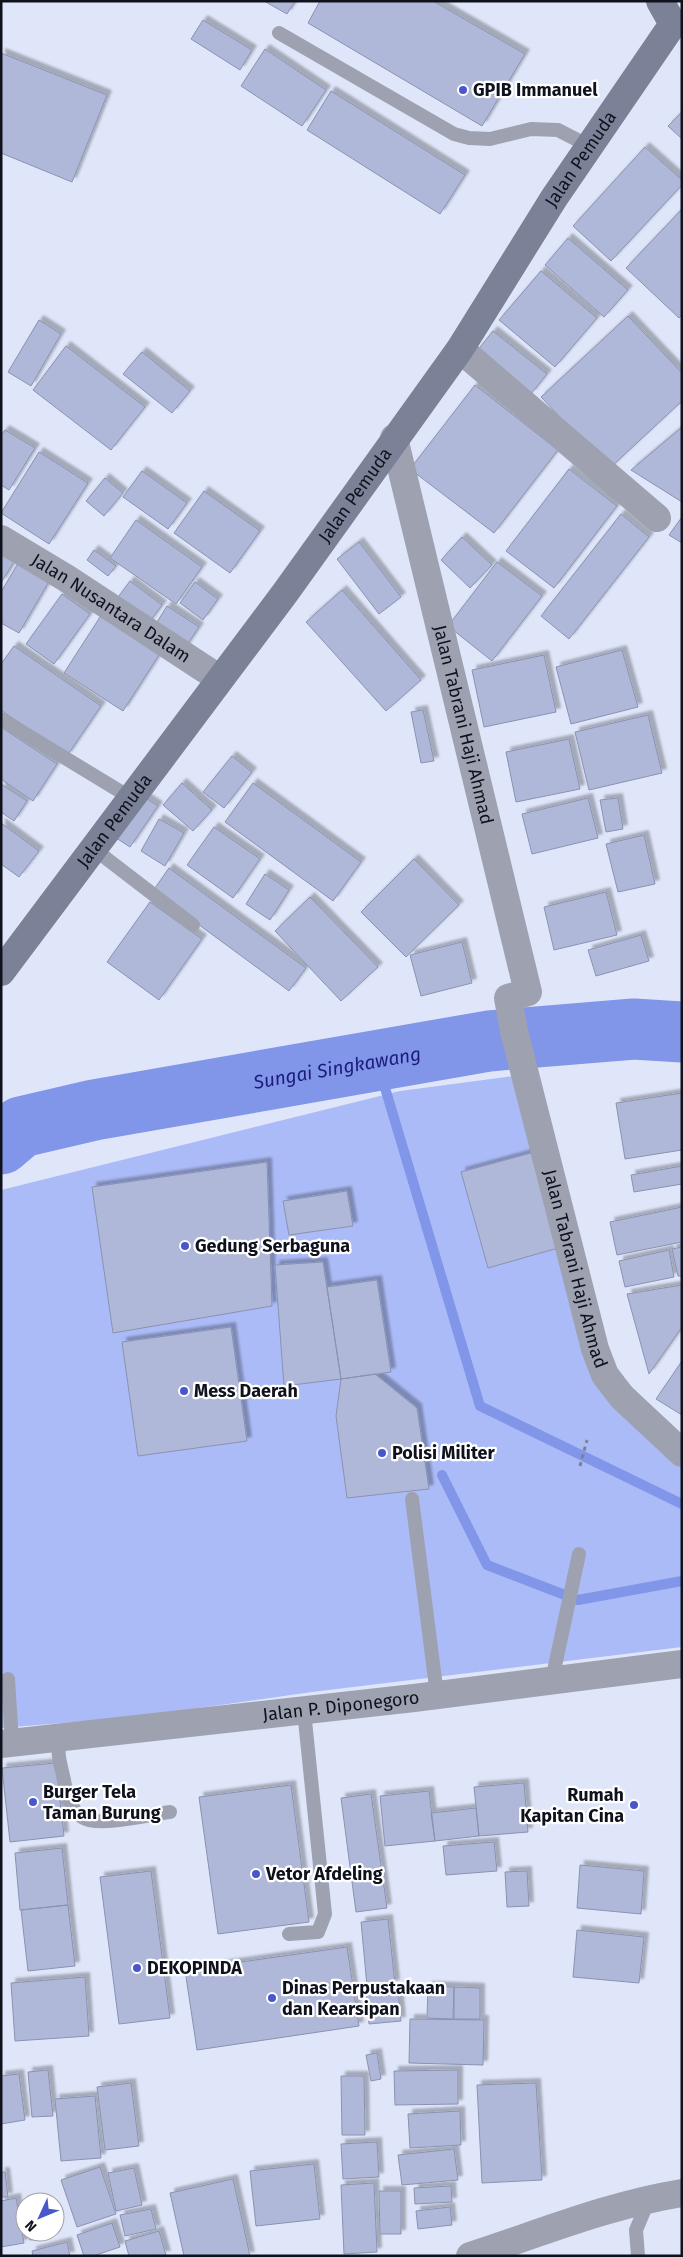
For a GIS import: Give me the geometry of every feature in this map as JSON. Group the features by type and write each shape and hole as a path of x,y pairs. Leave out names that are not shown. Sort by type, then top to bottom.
{"main road":[{"name":"Jalan Pemuda","path":"1,972 285,593 394,438 460,349 554,198 671,17"}],"street":[{"path":"460,349 657,518"},
{"name":"Jalan Tabrani Haji Ahmad","path":"394,438 528,992 508,998 520,1056 595,1348 606,1375 622,1398 682,1453"},
{"name":"Jalan Nusantara Dalam","path":"1,539 66,578 220,679"},
{"name":"Jalan P. Diponegoro","path":"6,1743 147,1726 304,1711 682,1664"},
{"path":"474,2255 604,2210 649,2198 682,2193"}],"lane":[{"path":"279,33 454,134 469,138 490,139 531,130 558,130 589,146"},
{"path":"1,720 131,798"},
{"path":"94,849 193,925"},
{"path":"412,1499 437,1695"},
{"path":"552,1680 579,1554"},
{"path":"6,1743 8,1679"},
{"path":"289,1934 318,1932 324,1914 304,1711"},
{"path":"60,1738 57,1748 65,1785 72,1805 83,1818 100,1822 170,1812"},
{"path":"638,2256 636,2230 649,2198"}],"path":[{"path":"580,1466 588,1440"}],"shaded area":[{"path":"537,1073 612,1368 682,1436 682,1647 312,1692 135,1717 1,1728 1,1190 400,1091"}],"building":[{"path":"264,1 295,1 287,14"},
{"name":"GPIB Immanuel","path":"320,1 433,1 525,54 482,126 308,23"},
{"path":"203,20 252,50 240,70 191,39"},
{"path":"265,49 326,90 302,126 241,86"},
{"path":"1,53 107,95 72,182 1,153"},
{"path":"331,91 465,175 440,214 307,130"},
{"path":"682,112 682,139 668,126"},
{"path":"645,147 682,180 682,185 611,261 573,226"},
{"path":"682,209 682,315 679,318 626,268"},
{"path":"568,238 628,290 604,317 545,265"},
{"path":"541,271 597,318 555,367 499,320"},
{"path":"628,316 682,373 682,401 609,469 541,397"},
{"path":"39,320 61,334 31,386 8,372"},
{"path":"493,331 547,374 531,394 477,351"},
{"path":"66,346 145,407 111,450 33,390"},
{"path":"142,352 190,391 172,413 123,374"},
{"path":"475,385 558,450 494,533 410,469"},
{"path":"682,427 682,502 631,470"},
{"path":"5,430 35,448 9,490 1,485 1,435"},
{"path":"39,452 88,483 49,544 1,513"},
{"path":"569,469 617,506 554,588 506,551"},
{"path":"142,471 187,503 168,529 123,497"},
{"path":"105,478 123,493 104,516 86,501"},
{"path":"204,491 260,531 230,573 174,533"},
{"path":"621,514 649,537 569,639 541,616"},
{"path":"682,517 682,543 669,535"},
{"path":"136,520 202,567 176,604 110,558"},
{"path":"462,537 492,565 470,588 441,560"},
{"path":"359,542 401,597 379,614 337,559"},
{"path":"94,550 116,566 108,576 87,560"},
{"path":"1,552 15,560 1,583"},
{"path":"20,560 51,578 19,633 1,623 1,592"},
{"path":"497,562 542,596 492,661 448,626"},
{"path":"130,581 162,605 148,624 116,600"},
{"path":"195,582 218,599 203,620 180,603"},
{"path":"342,590 421,680 386,711 306,622"},
{"path":"62,594 90,614 54,664 26,644"},
{"path":"167,606 199,627 183,651 152,630"},
{"path":"102,614 161,652 123,711 64,673"},
{"path":"14,646 101,706 67,756 1,710 1,664"},
{"path":"622,650 638,707 571,724 556,667"},
{"path":"544,655 556,712 484,727 472,670"},
{"path":"423,710 434,761 421,763 411,712"},
{"path":"648,715 662,773 589,790 575,732"},
{"path":"1,727 57,764 33,801 1,779"},
{"path":"569,739 580,789 516,802 506,752"},
{"path":"232,756 252,772 224,808 203,792"},
{"path":"182,783 212,810 193,831 163,805"},
{"path":"253,783 361,862 333,901 225,822"},
{"path":"1,784 27,801 14,821 1,812"},
{"path":"141,795 158,806 130,847 113,836"},
{"path":"588,798 598,838 532,854 522,814"},
{"path":"618,798 623,829 606,832 600,800"},
{"path":"159,819 184,833 165,866 141,851"},
{"path":"1,823 39,851 19,877 1,864"},
{"path":"214,827 260,859 233,898 187,865"},
{"path":"644,835 655,884 618,892 606,844"},
{"path":"414,859 459,905 406,957 361,912"},
{"path":"169,868 306,968 289,991 153,891"},
{"path":"265,874 289,890 270,920 246,904"},
{"path":"606,892 617,935 554,950 544,907"},
{"path":"310,897 378,967 341,1001 275,931"},
{"path":"150,902 202,939 159,1000 107,962"},
{"path":"641,935 649,961 596,976 588,950"},
{"path":"462,942 472,983 421,996 410,955"},
{"path":"682,1093 682,1150 625,1159 616,1103"},
{"path":"531,1153 558,1248 488,1268 461,1172"},
{"name":"Gedung Serbaguna","path":"267,1162 272,1306 113,1333 92,1187"},
{"path":"682,1166 682,1184 634,1192 631,1175"},
{"path":"347,1191 353,1226 289,1235 283,1201"},
{"path":"682,1207 682,1242 617,1255 610,1222"},
{"path":"682,1247 682,1276 678,1276 672,1249"},
{"path":"669,1250 674,1277 625,1287 619,1261"},
{"path":"323,1262 341,1379 284,1386 275,1265"},
{"path":"377,1280 391,1372 341,1379 327,1287"},
{"path":"682,1285 682,1327 649,1374 627,1294"},
{"name":"Mess Daerah","path":"231,1327 247,1441 138,1456 122,1342"},
{"path":"682,1361 682,1415 656,1399"},
{"name":"Polisi Militer","path":"375,1374 417,1408 429,1489 347,1498 336,1416 341,1379"},
{"name":"Burger Tela Taman Burung","path":"56,1763 64,1836 10,1842 2,1768"},
{"path":"524,1783 528,1832 479,1836 474,1787"},
{"name":"Vetor Afdeling","path":"291,1785 309,1922 218,1934 199,1797"},
{"path":"429,1791 435,1841 385,1846 380,1796"},
{"path":"371,1794 387,1908 356,1912 341,1798"},
{"path":"476,1808 479,1836 435,1841 431,1813"},
{"path":"494,1842 497,1871 446,1875 443,1846"},
{"path":"62,1848 68,1905 20,1910 15,1853"},
{"path":"580,1865 644,1871 641,1914 577,1908"},
{"name":"DEKOPINDA","path":"151,1871 170,2018 119,2024 100,1877"},
{"path":"527,1871 529,1906 507,1907 505,1872"},
{"path":"68,1905 75,1966 28,1971 21,1910"},
{"path":"388,1919 395,1984 367,1986 361,1922"},
{"path":"577,1930 644,1937 639,1983 573,1977"},
{"name":"Dinas Perpustakaan dan Kearsipan","path":"347,1947 359,2026 197,2050 185,1970"},
{"path":"85,1977 89,2036 15,2041 11,1983"},
{"path":"428,1986 454,1987 453,2019 427,2018"},
{"path":"454,1987 480,1988 480,2019 454,2019"},
{"path":"398,1990 401,2021 369,2024 366,1993"},
{"path":"410,2019 484,2020 483,2065 409,2063"},
{"path":"377,2053 381,2079 371,2081 366,2055"},
{"path":"48,2070 53,2116 32,2117 28,2072"},
{"path":"458,2070 458,2104 395,2105 394,2071"},
{"path":"19,2074 25,2120 1,2124 1,2076"},
{"path":"341,2076 364,2076 365,2135 342,2135"},
{"path":"131,2083 139,2146 105,2150 97,2087"},
{"path":"536,2083 542,2180 482,2183 477,2085"},
{"path":"95,2096 101,2158 61,2161 55,2099"},
{"path":"460,2111 461,2145 410,2148 408,2114"},
{"path":"377,2142 379,2177 343,2179 341,2144"},
{"path":"454,2149 458,2180 402,2185 398,2155"},
{"path":"314,2164 320,2219 256,2226 250,2171"},
{"path":"100,2167 116,2214 77,2227 61,2180"},
{"path":"134,2168 142,2205 116,2211 108,2173"},
{"path":"1,2172 5,2172 8,2197 1,2197"},
{"path":"233,2179 250,2256 184,2256 170,2193"},
{"path":"374,2183 377,2252 344,2254 341,2185"},
{"path":"451,2186 452,2202 415,2204 414,2188"},
{"path":"379,2191 401,2191 401,2234 380,2234"},
{"path":"15,2198 15,2242 24,2243 1,2247 1,2201"},
{"path":"450,2207 452,2225 418,2229 416,2211"},
{"path":"151,2209 156,2229 125,2236 120,2215"},
{"path":"112,2223 120,2247 93,2256 84,2256 77,2235"},
{"path":"159,2231 166,2255 129,2256 125,2241"},
{"path":"67,2242 70,2256 33,2256 32,2251"}],"waterway":[{"name":"Sungai Singkawang","path":"1,1144 21,1127 94,1110 489,1041 634,1029 682,1032"},
{"path":"377,1061 480,1406 682,1504"},
{"path":"442,1475 487,1565 578,1600 682,1581"}],"place":[{"name":"GPIB Immanuel","path":"463,90"},
{"name":"Gedung Serbaguna","path":"185,1246"},
{"name":"Mess Daerah","path":"184,1391"},
{"name":"Polisi Militer","path":"382,1453"},
{"name":"Burger Tela Taman Burung","path":"33,1802"},
{"name":"Rumah Kapitan Cina","path":"634,1805"},
{"name":"Vetor Afdeling","path":"256,1874"},
{"name":"DEKOPINDA","path":"137,1968"},
{"name":"Dinas Perpustakaan dan Kearsipan","path":"272,1998"}]}
